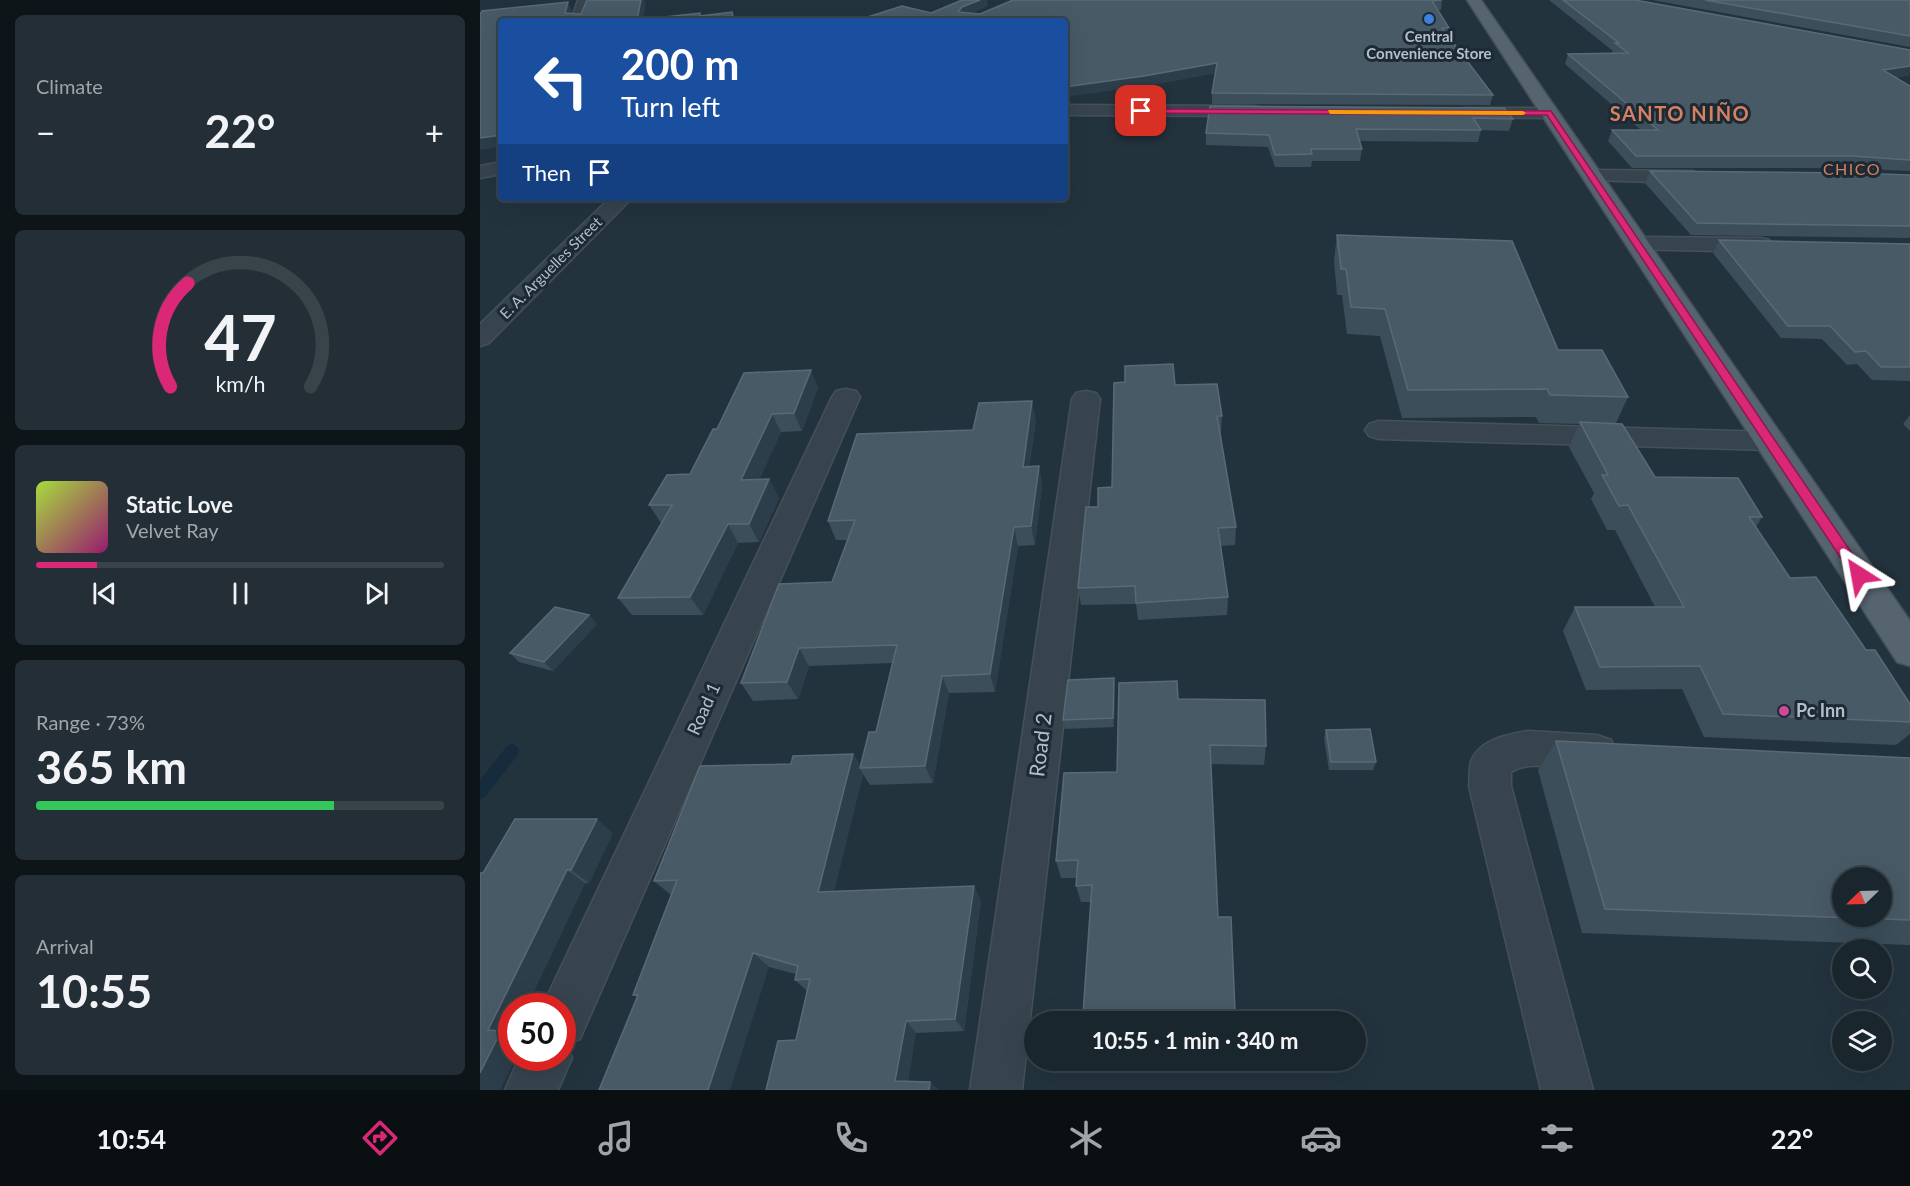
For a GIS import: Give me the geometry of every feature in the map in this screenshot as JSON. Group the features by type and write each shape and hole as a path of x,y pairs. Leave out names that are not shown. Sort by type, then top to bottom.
{"main road":[{"path":"1474,0 1910,651"}],"street":[{"path":"579,18 585,0"},
{"path":"1068,110 1273,111"},
{"path":"1453,112 1549,113"},
{"path":"480,172 498,169"},
{"path":"1593,176 1709,177"},
{"name":"E. A. Arguelles Street","path":"480,338 619,201"},
{"path":"1638,244 1779,246"},
{"name":"Road 1","path":"575,993 846,397"},
{"name":"Road 2","path":"996,1090 1086,399"},
{"path":"1379,430 1771,441"},
{"path":"1567,1090 1490,786 1491,763 1503,754 1521,749 1639,755"},
{"path":"531,1090 540,1071"}],"building":[{"path":"587,0 641,0 637,18 498,18 498,135 480,138 480,14 482,11 568,2 565,13 581,14"},
{"path":"962,0 980,0 962,7 958,12 980,14 1013,0 1442,0 1432,1 1449,28 1442,28 1493,95 1212,93 1217,63 1068,87 1068,18 864,18 902,6 931,13"},
{"path":"1563,0 1635,0 1910,50 1910,66 1883,70 1910,86 1910,160 1852,156 1636,156 1612,130 1658,130 1568,54 1628,53 1615,43 1619,43"},
{"path":"1705,0 1910,0 1910,36"},
{"path":"732,12 733,18 655,18 700,13 700,16"},
{"path":"1210,106 1504,108 1513,119 1473,118 1481,130 1356,129 1362,149 1311,149 1312,154 1275,155 1269,135 1206,133"},
{"path":"1650,171 1910,175 1910,226 1697,223"},
{"path":"1337,235 1512,241 1558,350 1602,350 1628,397 1550,395 1547,389 1408,390 1385,309 1351,307 1346,269 1341,269"},
{"path":"1719,240 1910,244 1910,367 1881,367 1866,351 1855,352 1830,326 1788,326"},
{"path":"1173,364 1175,385 1217,384 1222,416 1217,416 1236,527 1218,528 1228,597 1136,603 1135,586 1078,588 1086,507 1098,507 1098,488 1112,487 1114,383 1125,382 1125,366"},
{"path":"811,370 794,413 772,414 741,480 769,479 749,524 728,524 690,597 618,598 672,505 649,505 667,475 690,474 713,429 717,429 744,373"},
{"path":"1032,401 1023,467 1039,466 1031,526 1014,527 990,674 942,676 925,766 860,768 869,732 876,732 897,645 799,648 787,682 741,683 779,584 832,582 855,520 828,521 857,434 973,430 979,403"},
{"path":"1580,422 1622,424 1655,477 1738,478 1762,517 1749,517 1790,578 1816,577 1866,650 1875,650 1910,704 1910,722 1723,714 1700,666 1600,667 1575,607 1684,607 1628,505 1619,506 1602,475 1608,475"},
{"path":"555,607 589,615 544,662 510,653"},
{"path":"1114,678 1113,718 1063,720 1068,680"},
{"path":"1177,681 1178,699 1265,700 1266,746 1210,745 1218,917 1231,917 1235,1011 1083,1011 1092,885 1076,886 1078,860 1056,861 1064,773 1117,772 1119,683"},
{"path":"1370,729 1376,762 1331,762 1326,730"},
{"path":"1556,741 1910,758 1910,920 1892,919 1892,867 1832,867 1832,917 1605,909"},
{"path":"853,754 818,892 974,886 955,1019 906,1021 895,1081 930,1082 929,1090 766,1090 778,1041 796,1040 810,979 795,980 798,966 753,953 708,1090 599,1090 638,995 633,995 677,880 654,881 700,766 791,764 793,756"},
{"path":"515,819 597,819 571,870 567,870 506,993 498,993 498,1010 488,1030 498,1031 498,1037 480,1073 480,873 483,873"}],"waterway":[{"path":"480,792 512,751"}],"slow traffic":[{"path":"1330,112 1523,113"}],"place":[{"name":"Central Convenience Store","path":"1429,19"},
{"name":"Pc Inn","path":"1784,711"}],"district":[{"name":"SANTO NIÑO","path":"1680,114"},
{"name":"CHICO","path":"1852,169"}],"route":[{"path":"1141,111 1549,113 1859,575"}]}
